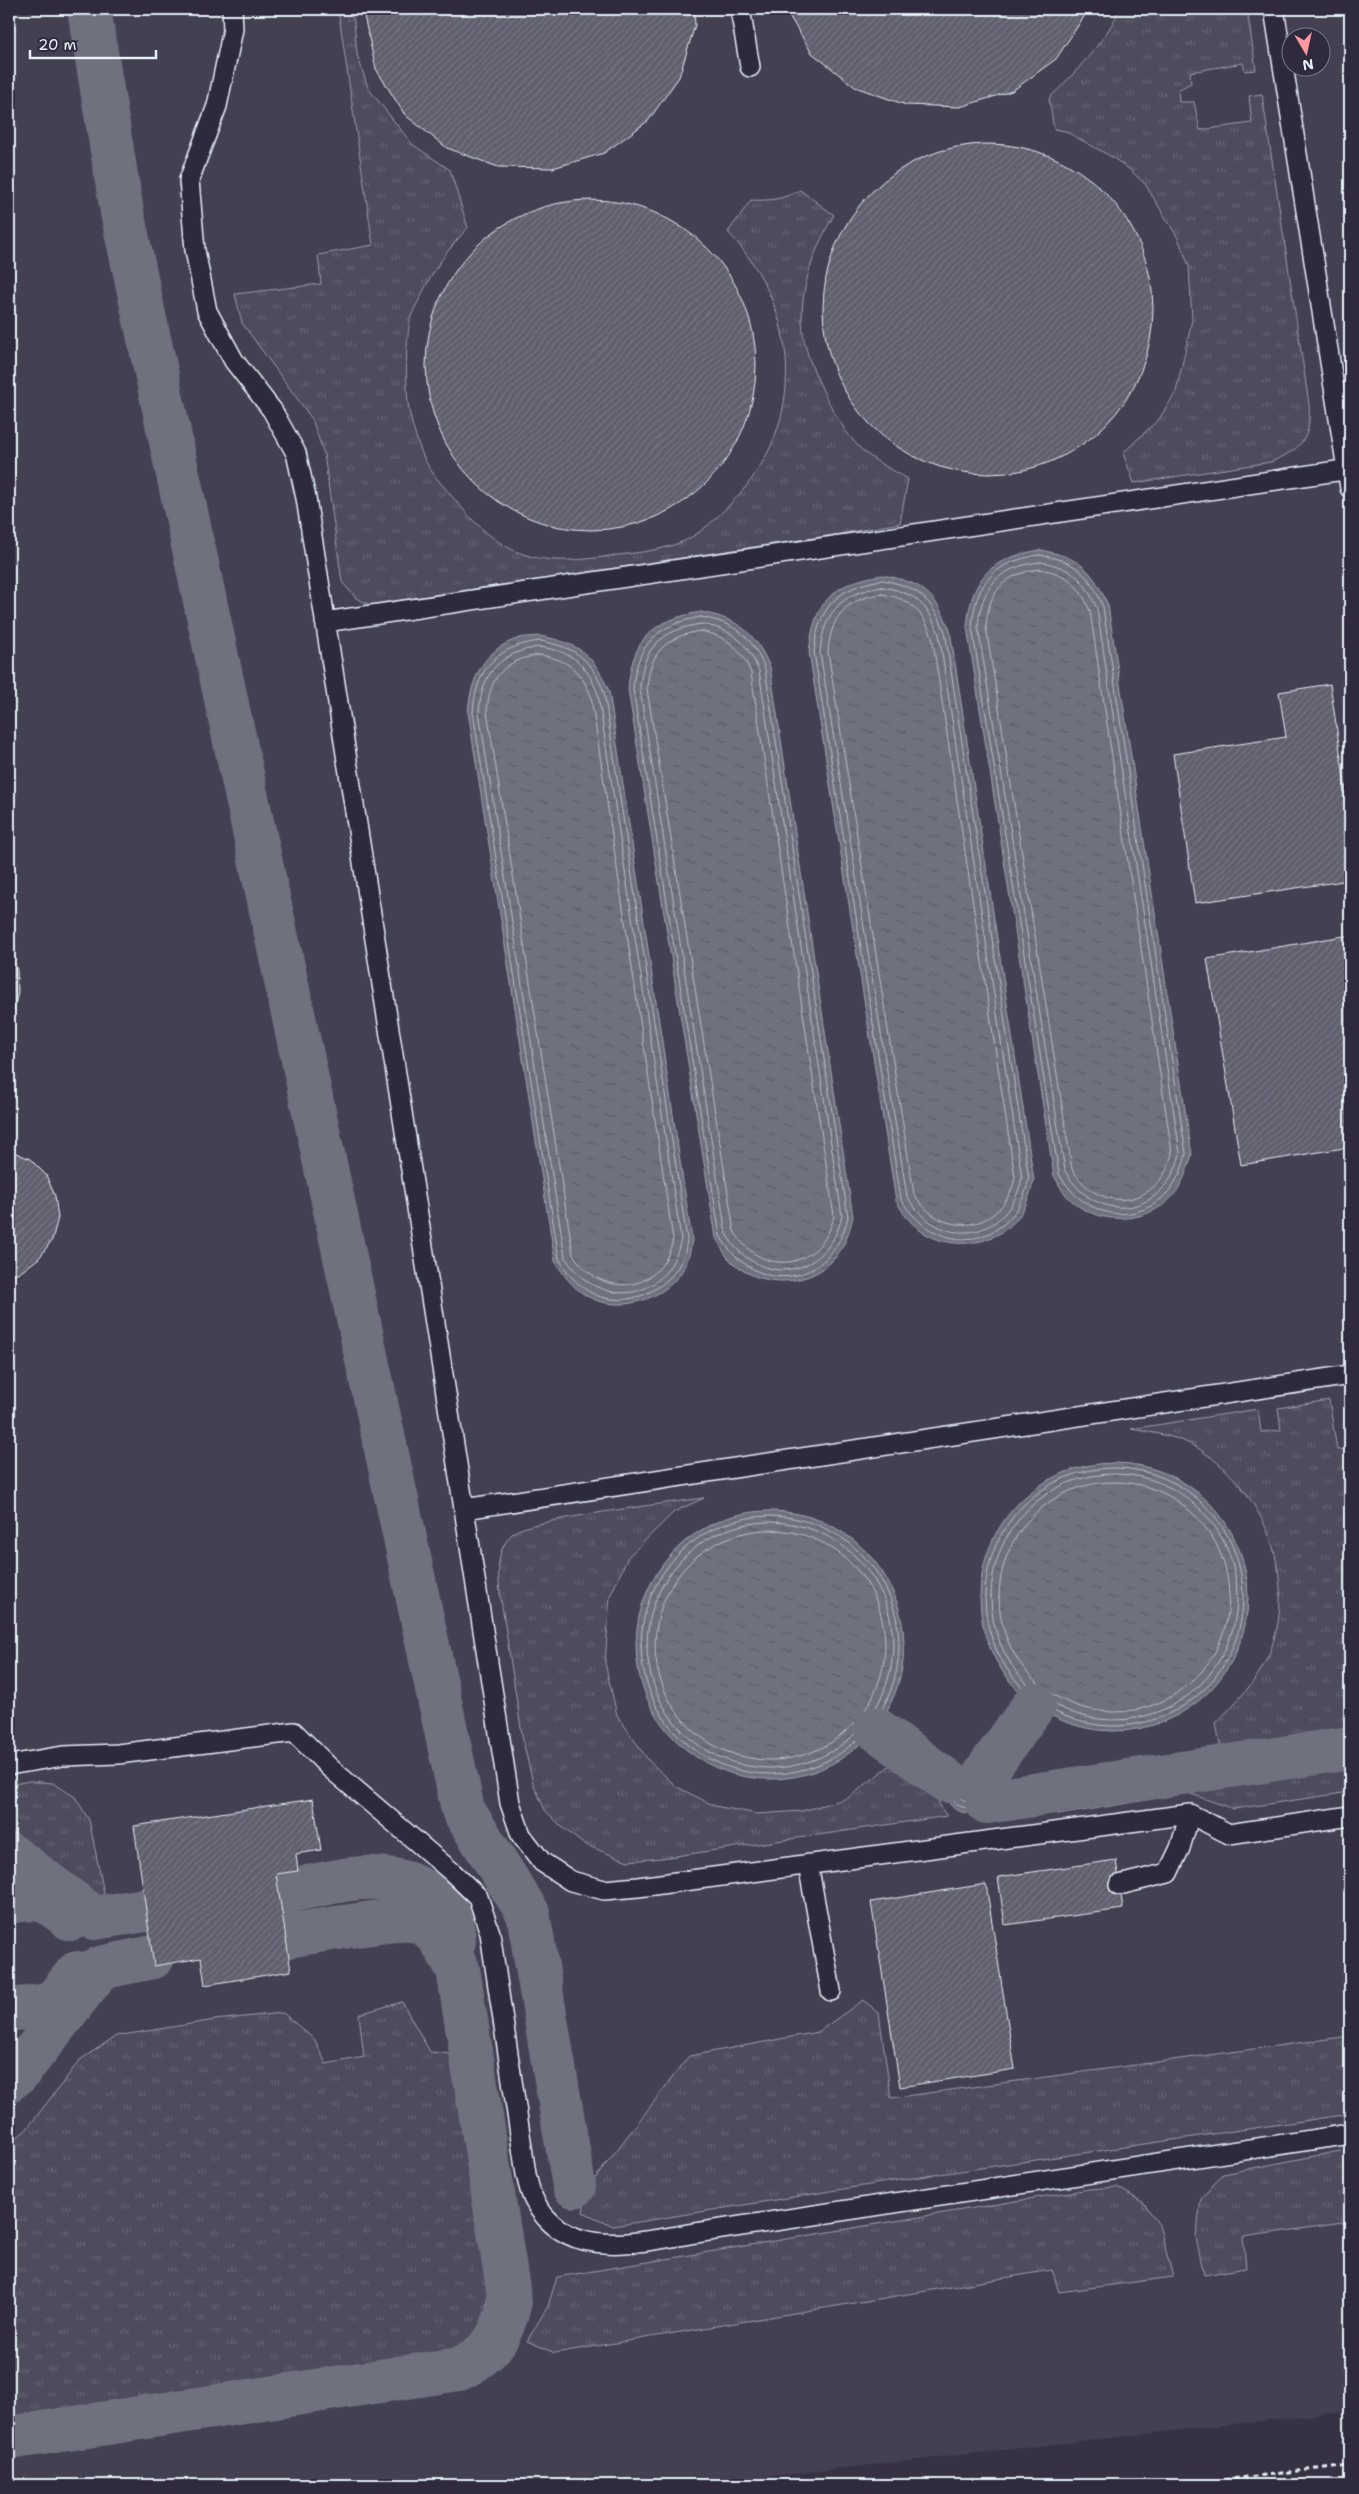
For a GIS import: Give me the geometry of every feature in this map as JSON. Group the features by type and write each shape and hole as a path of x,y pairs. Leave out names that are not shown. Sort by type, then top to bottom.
{"lane":[{"path":"232,9 233,29 217,106 189,180 195,250 206,310 234,361 272,410 296,453 306,498 510,1803 521,1835 542,1862 571,1881 604,1890 1190,1814 1229,1834 1350,1816"},
{"path":"740,9 750,67"},
{"path":"1274,9 1349,469 1350,488"},
{"path":"325,622 1349,469"},
{"path":"464,1509 1350,1375"},
{"path":"9,1765 63,1756 118,1754 294,1732 330,1768 452,1872 478,1897 490,1933 526,2174 534,2200 549,2222 571,2237 597,2245 702,2232 1350,2134"},
{"path":"1120,1885 1168,1873 1180,1848 1190,1814"},
{"path":"808,1864 831,1991"}],"path":[{"path":"1180,2485 1350,2465"}],"shaded area":[{"path":"9,9 1350,9 1350,2411 694,2485 9,2485"}],"green space":[{"path":"338,9 350,9 354,21 357,54 368,88 412,144 450,170 468,228 441,261 412,313 407,341 408,403 416,437 430,469 473,520 490,536 507,547 542,559 585,559 638,553 656,550 689,539 722,513 733,501 758,470 775,437 784,402 786,366 782,331 770,296 752,263 728,232 751,200 777,199 800,190 834,215 813,260 804,294 802,327 807,351 826,397 850,437 871,457 908,479 900,523 839,534 370,605 356,598 342,582 324,454 312,419 242,323 235,294 321,284 318,255 373,245"},
{"path":"1119,9 1247,9 1256,70 1245,71 1243,63 1190,72 1191,83 1178,90 1179,102 1194,102 1200,130 1252,123 1249,96 1262,94 1309,404 1308,426 1303,441 1291,452 1271,462 1134,483 1123,453 1159,419 1176,392 1192,320 1189,266 1178,238 1145,184 1112,157 1065,131 1054,129 1049,98 1068,80 1099,44 1115,20"},
{"path":"1329,1400 1337,1450 1350,1449 1350,1738 1222,1756 1216,1723 1246,1691 1259,1673 1269,1654 1277,1625 1280,1596 1278,1568 1270,1540 1259,1513 1242,1489 1222,1467 1199,1449 1183,1441 1131,1429 1258,1409 1261,1432 1281,1430 1278,1408"},
{"path":"704,1498 674,1512 628,1557 610,1596 605,1663 617,1715 648,1760 677,1787 715,1806 757,1814 802,1811 848,1798 901,1757 936,1783 938,1801 947,1816 662,1858 628,1861 582,1843 545,1810 533,1783 523,1741 500,1593 499,1561 503,1546 513,1533 544,1523 602,1512"},
{"path":"1350,1758 1350,1792 1234,1809 1188,1793 1058,1815 1056,1797"},
{"path":"29,1781 53,1783 75,1797 89,1820 104,1893 101,1906 91,1905 9,1844 9,1785"},
{"path":"863,2000 879,2013 891,2098 1350,2036 1350,2114 906,2179 613,2226 583,2212 587,2189 689,2056 818,2032"},
{"path":"402,2002 430,2052 451,2054 489,2286 483,2327 461,2353 428,2361 9,2424 9,2144 26,2130 80,2060 116,2036 215,2020 283,2013 315,2040 326,2064 364,2057 359,2014"},
{"path":"1350,2149 1350,2222 1243,2237 1246,2268 1204,2275 1196,2238 1201,2199 1223,2174"},
{"path":"1117,2187 1144,2203 1159,2225 1173,2277 1059,2292 1052,2270 555,2353 527,2341 548,2306 557,2277 1089,2189"}],"water":[{"path":"1040,550 1065,556 1083,566 1096,582 1108,605 1192,1155 1182,1182 1173,1196 1162,1206 1149,1213 1134,1217 1104,1217 1090,1212 1077,1205 1066,1195 1054,1176 967,627 973,595 987,573 1008,558"},
{"path":"882,575 907,581 925,591 939,607 950,630 1034,1180 1025,1207 1015,1221 1004,1231 991,1238 976,1242 947,1242 933,1237 920,1230 909,1220 896,1201 809,652 815,620 829,598 850,583"},
{"path":"701,612 726,619 744,629 758,644 770,667 853,1217 844,1244 834,1259 823,1269 810,1276 796,1280 781,1281 752,1275 739,1268 728,1258 716,1238 628,689 634,657 648,635 669,620"},
{"path":"540,636 565,642 584,653 597,668 609,691 692,1240 687,1262 669,1286 657,1294 628,1304 598,1301 585,1295 571,1284 555,1261 468,712 472,688 487,658 505,644 520,638"},
{"path":"1127,1463 1165,1473 1189,1485 1209,1502 1226,1522 1238,1546 1246,1571 1248,1597 1246,1623 1238,1648 1226,1672 1209,1692 1189,1709 1165,1721 1140,1729 1101,1731 1063,1721 1039,1709 1010,1682 1002,1672 990,1648 982,1623 980,1584 990,1546 1002,1522 1029,1493 1039,1485 1063,1473 1088,1465"},
{"path":"783,1511 821,1521 845,1533 865,1550 882,1570 894,1594 902,1619 904,1645 902,1671 894,1696 882,1720 865,1740 845,1757 821,1769 796,1777 757,1779 719,1769 695,1757 666,1730 658,1720 646,1696 638,1671 636,1632 646,1594 658,1570 685,1541 695,1533 719,1521 744,1513"},
{"path":"968,1767 981,1771 987,1777 991,1790 987,1803 981,1809 968,1813 955,1809 949,1803 945,1790 949,1777 955,1771"}],"building":[{"path":"365,9 694,9 695,25 679,77 648,121 604,153 553,168 498,167 447,148 405,115 376,69 364,16"},
{"path":"785,9 1089,9 1056,59 1012,91 960,107 906,105 855,87 812,53"},
{"path":"988,144 1020,148 1051,157 1079,172 1104,193 1125,218 1140,246 1149,277 1153,309 1149,341 1140,372 1125,400 1104,425 1079,446 1051,461 1020,470 988,474 956,470 925,461 897,446 872,425 851,400 836,372 827,341 823,309 827,277 836,246 851,218 872,193 897,172 925,157 956,148"},
{"path":"591,200 623,204 654,213 682,228 707,249 728,274 743,302 752,333 756,365 752,397 743,428 728,456 707,481 682,502 654,517 623,526 591,530 559,526 528,517 500,502 475,481 454,456 439,428 430,397 426,365 430,333 439,302 454,274 475,249 500,228 528,213 559,204"},
{"path":"1330,684 1350,818 1350,880 1195,903 1173,754 1286,737 1279,692"},
{"path":"1350,935 1350,1147 1241,1165 1207,959"},
{"path":"9,953 17,970 18,992 13,1014 9,1020"},
{"path":"9,1150 30,1159 46,1175 55,1196 58,1218 52,1240 39,1258 21,1272 9,1275"},
{"path":"313,1799 321,1850 296,1854 298,1871 276,1874 291,1971 205,1985 201,1958 154,1966 134,1826"},
{"path":"1116,1860 1123,1909 1005,1925 998,1877"},
{"path":"986,1884 1015,2069 900,2087 871,1902"}],"waterway":[{"path":"89,9 122,212 463,1810 528,1913 574,2186"},
{"path":"985,1773 1034,1705"},
{"path":"876,1729 947,1781"},
{"path":"987,1802 1350,1748"},
{"path":"9,1854 94,1918 146,1910"},
{"path":"279,1893 349,1879 384,1878 401,1882 422,1890 443,1907 451,1921 454,1941"},
{"path":"9,1902 36,1899 48,1903 71,1919"},
{"path":"9,2438 459,2369 480,2357 494,2343 499,2334 510,2302 458,1969 447,1949 433,1930 420,1922 410,1920 334,1928 286,1936"},
{"path":"9,2080 18,2073 100,1968 153,1957"},
{"path":"9,2010 48,2005 57,1998 77,1973"}]}
